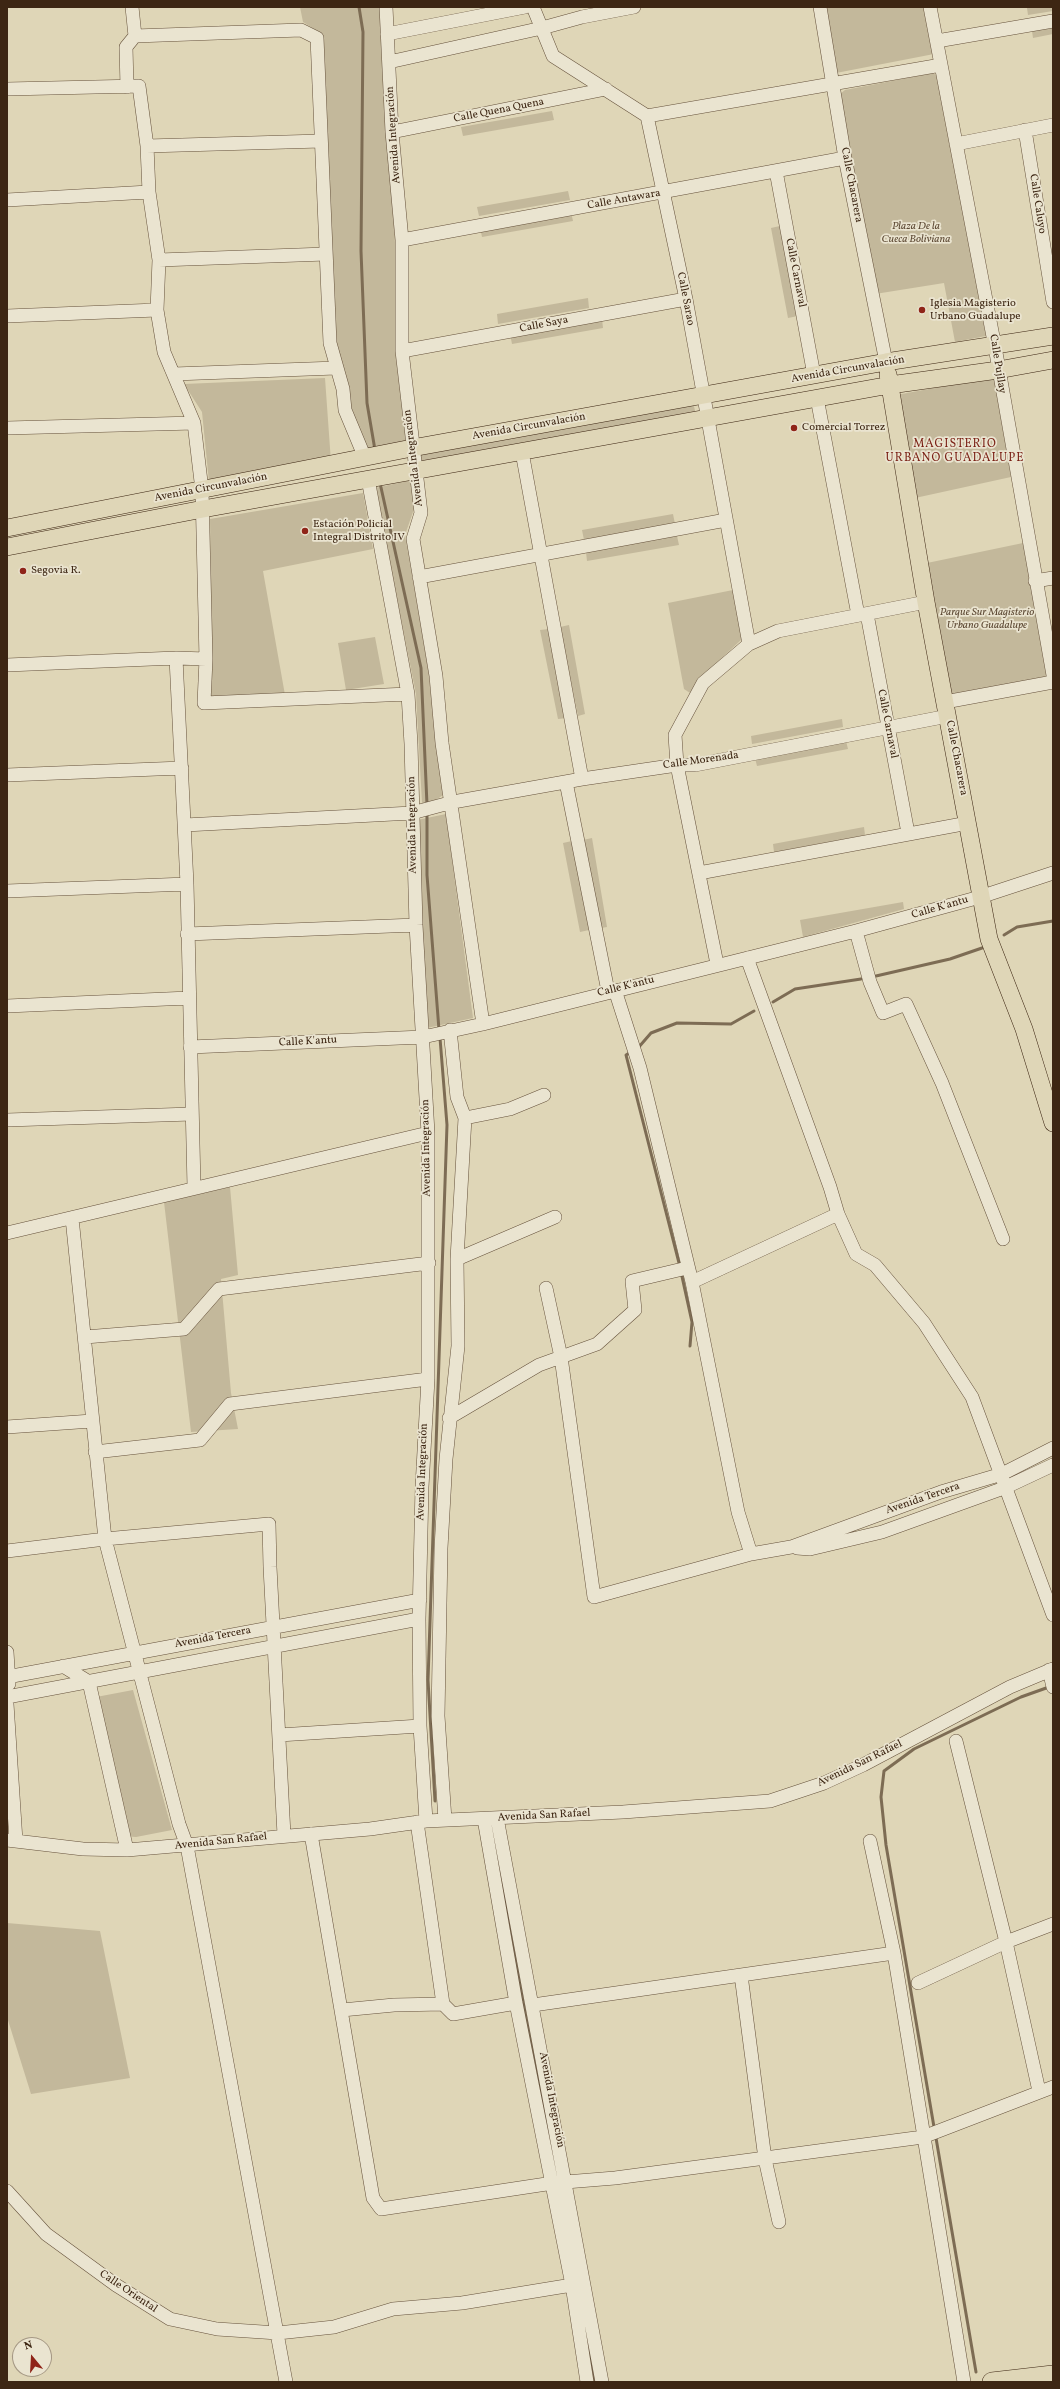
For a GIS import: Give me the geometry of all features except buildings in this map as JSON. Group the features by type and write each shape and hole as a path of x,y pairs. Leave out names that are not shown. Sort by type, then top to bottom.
{"highway":[{"path":"992,2382 1053,2375"}],"main road":[{"name":"Avenida Circunvalación","path":"7,528 373,457 412,448 886,362 995,347 1053,336"},
{"name":"Avenida Circunvalación","path":"7,547 203,509 817,398 890,385 998,370 1053,360"},
{"name":"Calle Chacarera","path":"886,362 926,602 989,940 1024,1029 1053,1123"}],"street":[{"path":"127,87 126,47 135,36 132,7"},
{"name":"Avenida Integración","path":"386,7 386,34 389,62 392,132 402,240 402,352 412,448 417,471 421,513 413,539 436,676 442,743 453,802 483,1024"},
{"path":"386,34 525,7"},
{"path":"533,7 553,56 647,116 941,65"},
{"path":"389,62 542,28 582,17 634,7"},
{"name":"Calle Chacarera","path":"820,7 834,83 845,158 886,362"},
{"name":"Calle Pujllay","path":"930,7 995,347 1035,581 1051,656 1053,675"},
{"path":"937,41 1053,21"},
{"path":"135,36 301,30 317,38 330,343 343,389 345,410 373,457"},
{"path":"7,89 139,86 147,146 149,192 159,260 157,310 164,352 194,423 202,490 206,659 204,703 408,694"},
{"name":"Calle Quena Quena","path":"392,132 606,90"},
{"name":"Calle Sarao","path":"647,116 686,299 702,396 749,644"},
{"path":"956,144 1053,125"},
{"name":"Calle Caluyo","path":"1025,130 1047,230 1053,302"},
{"path":"147,146 321,141"},
{"name":"Calle Antawara","path":"402,240 663,193 845,158"},
{"name":"Calle Carnaval","path":"776,172 814,375"},
{"path":"7,200 149,192"},
{"path":"159,260 326,254"},
{"name":"Calle Saya","path":"402,352 686,299"},
{"path":"7,316 157,310"},
{"path":"174,374 336,368"},
{"name":"Calle Carnaval","path":"817,398 862,615 888,727 908,833"},
{"path":"7,428 194,423"},
{"path":"522,452 582,779"},
{"name":"Avenida Integración","path":"377,478 408,694 412,744 412,813 416,925 438,1033 457,1097 465,1118 457,1259 458,1346 450,1418 440,1548 438,1716 445,1820"},
{"path":"419,577 726,520"},
{"path":"1035,581 1053,578"},
{"path":"717,964 677,765 675,736 704,683 749,644 778,631 926,602"},
{"path":"7,665 176,658 206,659"},
{"path":"176,658 187,884 194,1187"},
{"name":"Calle Morenada","path":"184,825 412,813 453,802 582,779 677,765 695,764 888,727 946,709 1053,682"},
{"path":"7,775 182,768"},
{"path":"566,782 612,991 640,1068 687,1268 692,1282 738,1512 751,1554"},
{"path":"699,873 968,823"},
{"name":"Calle K'antu","path":"190,1047 438,1033 483,1024 717,964 856,931 980,897 1053,873"},
{"path":"7,891 187,884"},
{"path":"187,934 416,925"},
{"path":"856,931 870,982 883,1013 906,1004 942,1083 1003,1239"},
{"path":"747,958 828,1179 838,1214 856,1254 875,1265 924,1323 972,1397 1002,1474 1004,1488 1053,1615"},
{"path":"7,1006 189,998"},
{"name":"Avenida Integración","path":"438,1033 428,1133 428,1379 422,1487 419,1618 422,1822 443,2004"},
{"path":"465,1118 510,1109 544,1095"},
{"path":"7,1120 192,1114"},
{"path":"7,1233 194,1187 428,1133"},
{"path":"692,1282 838,1214"},
{"path":"457,1259 555,1217"},
{"path":"72,1218 105,1539 187,1846 286,2382"},
{"path":"85,1337 184,1328 219,1289 429,1263"},
{"path":"450,1418 539,1364 597,1344 634,1310 632,1281 687,1268"},
{"path":"546,1288 561,1357"},
{"name":"Avenida Tercera","path":"561,1357 594,1597 751,1554 791,1547 940,1492 1002,1474 1053,1448"},
{"path":"95,1452 200,1440 230,1404 428,1379"},
{"path":"7,1427 92,1421"},
{"name":"Avenida Tercera","path":"791,1547 810,1549 882,1532 1004,1488 1053,1465"},
{"path":"7,1551 105,1539 270,1524 273,1626 284,1835"},
{"name":"Avenida Tercera","path":"8,1677 273,1626 420,1600"},
{"name":"Avenida Tercera","path":"7,1700 89,1682 419,1618"},
{"path":"7,1652 11,1841"},
{"path":"63,1666 89,1682 127,1850"},
{"path":"1051,1670 1053,1687"},
{"name":"Avenida San Rafael","path":"11,1841 83,1849 127,1850 187,1846 284,1835 311,1834 445,1820 623,1812 770,1801 824,1783 863,1765 1010,1687 1051,1670"},
{"path":"279,1735 420,1726"},
{"path":"956,1742 1006,1942 1039,2091"},
{"name":"Avenida Integración","path":"497,1818 602,2382"},
{"name":"Avenida Integración","path":"484,1819 516,2004 553,2183 572,2285 587,2382"},
{"path":"311,1834 373,2198 381,2209 553,2183 566,2183 765,2159 923,2136 1053,2087"},
{"path":"870,1841 894,1954 964,2382"},
{"path":"918,1982 1006,1942 1053,1924"},
{"path":"533,2005 894,1954"},
{"path":"741,1975 765,2159 779,2222"},
{"path":"342,2010 394,2005 443,2004 452,2014 516,2004"},
{"name":"Calle Oriental","path":"7,2191 46,2234 116,2285 170,2319 217,2329 278,2333 334,2327 393,2309 462,2303 572,2285"}],"green space":[{"path":"300,7 382,7 406,442 364,449 350,405 337,354 322,34 303,22"},
{"path":"824,7 924,7 934,54 836,73"},
{"path":"1053,7 1053,11 1028,15 1027,8"},
{"path":"1053,27 1053,34 1033,38 1032,31"},
{"name":"Plaza De la Cueca Boliviana","path":"933,73 939,77 986,336 955,342 944,283 875,294 840,94 845,90"},
{"path":"552,111 554,120 463,136 461,127"},
{"path":"568,191 570,200 479,216 477,207"},
{"path":"571,212 573,221 482,237 480,227"},
{"path":"780,226 798,316 788,318 771,228"},
{"path":"588,298 589,308 498,324 497,314"},
{"path":"602,319 603,328 512,344 510,334"},
{"path":"994,377 1011,477 915,498 896,395"},
{"path":"325,378 331,462 209,482 202,412 184,384"},
{"path":"693,402 696,415 420,461 419,456 422,453"},
{"path":"412,480 414,509 405,535 428,669 443,795 433,802 422,803 416,694 375,488"},
{"path":"363,493 373,549 263,571 285,695 206,703 212,667 210,519"},
{"path":"673,514 675,524 584,540 582,530"},
{"path":"677,536 679,545 587,561 586,552"},
{"name":"Parque Sur Magisterio Urbano Guadalupe","path":"1023,543 1048,676 951,695 927,563"},
{"path":"733,590 742,639 697,681 690,693 684,689 668,603"},
{"path":"569,625 585,714 578,716 560,627"},
{"path":"549,629 567,718 558,719 540,630"},
{"path":"375,637 384,684 346,690 338,643"},
{"path":"842,719 843,727 752,744 751,736"},
{"path":"846,741 848,749 757,766 755,758"},
{"path":"446,814 473,1018 427,1028 417,820"},
{"path":"864,827 865,835 774,852 773,844"},
{"path":"592,838 607,927 601,928 583,840"},
{"path":"572,841 589,930 580,932 563,843"},
{"path":"903,902 904,909 803,937 800,920"},
{"path":"230,1187 238,1275 221,1279 231,1393 238,1429 191,1432 164,1202"},
{"path":"133,1690 172,1830 136,1837 122,1836 91,1698"},
{"path":"7,1923 100,1931 130,2078 31,2094 7,2017"}],"waterway":[{"path":"359,7 363,32 361,251 367,403 375,450"},
{"path":"380,483 421,668 427,805"},
{"path":"427,812 427,875 439,1030"},
{"path":"1004,935 1017,927 1053,921"},
{"path":"876,976 950,959 982,948"},
{"path":"773,1002 795,989 861,979"},
{"path":"638,1048 651,1033 677,1023 731,1024 754,1011"},
{"path":"435,1801 428,1680 447,1125 440,1038"},
{"path":"631,1052 626,1055 680,1267"},
{"path":"681,1272 692,1322 690,1346"},
{"path":"934,2127 886,1845 881,1797 884,1771 914,1749 1021,1697 1049,1687"},
{"path":"497,1859 547,2124"},
{"path":"936,2138 976,2372"},
{"path":"588,2342 595,2382"}],"place":[{"name":"Iglesia Magisterio Urbano Guadalupe","path":"922,310"},
{"name":"Comercial Torrez","path":"794,428"},
{"name":"Estación Policial Integral Distrito IV","path":"305,531"},
{"name":"Segovia R.","path":"23,571"}],"district":[{"name":"MAGISTERIO URBANO GUADALUPE","path":"955,452"}]}
